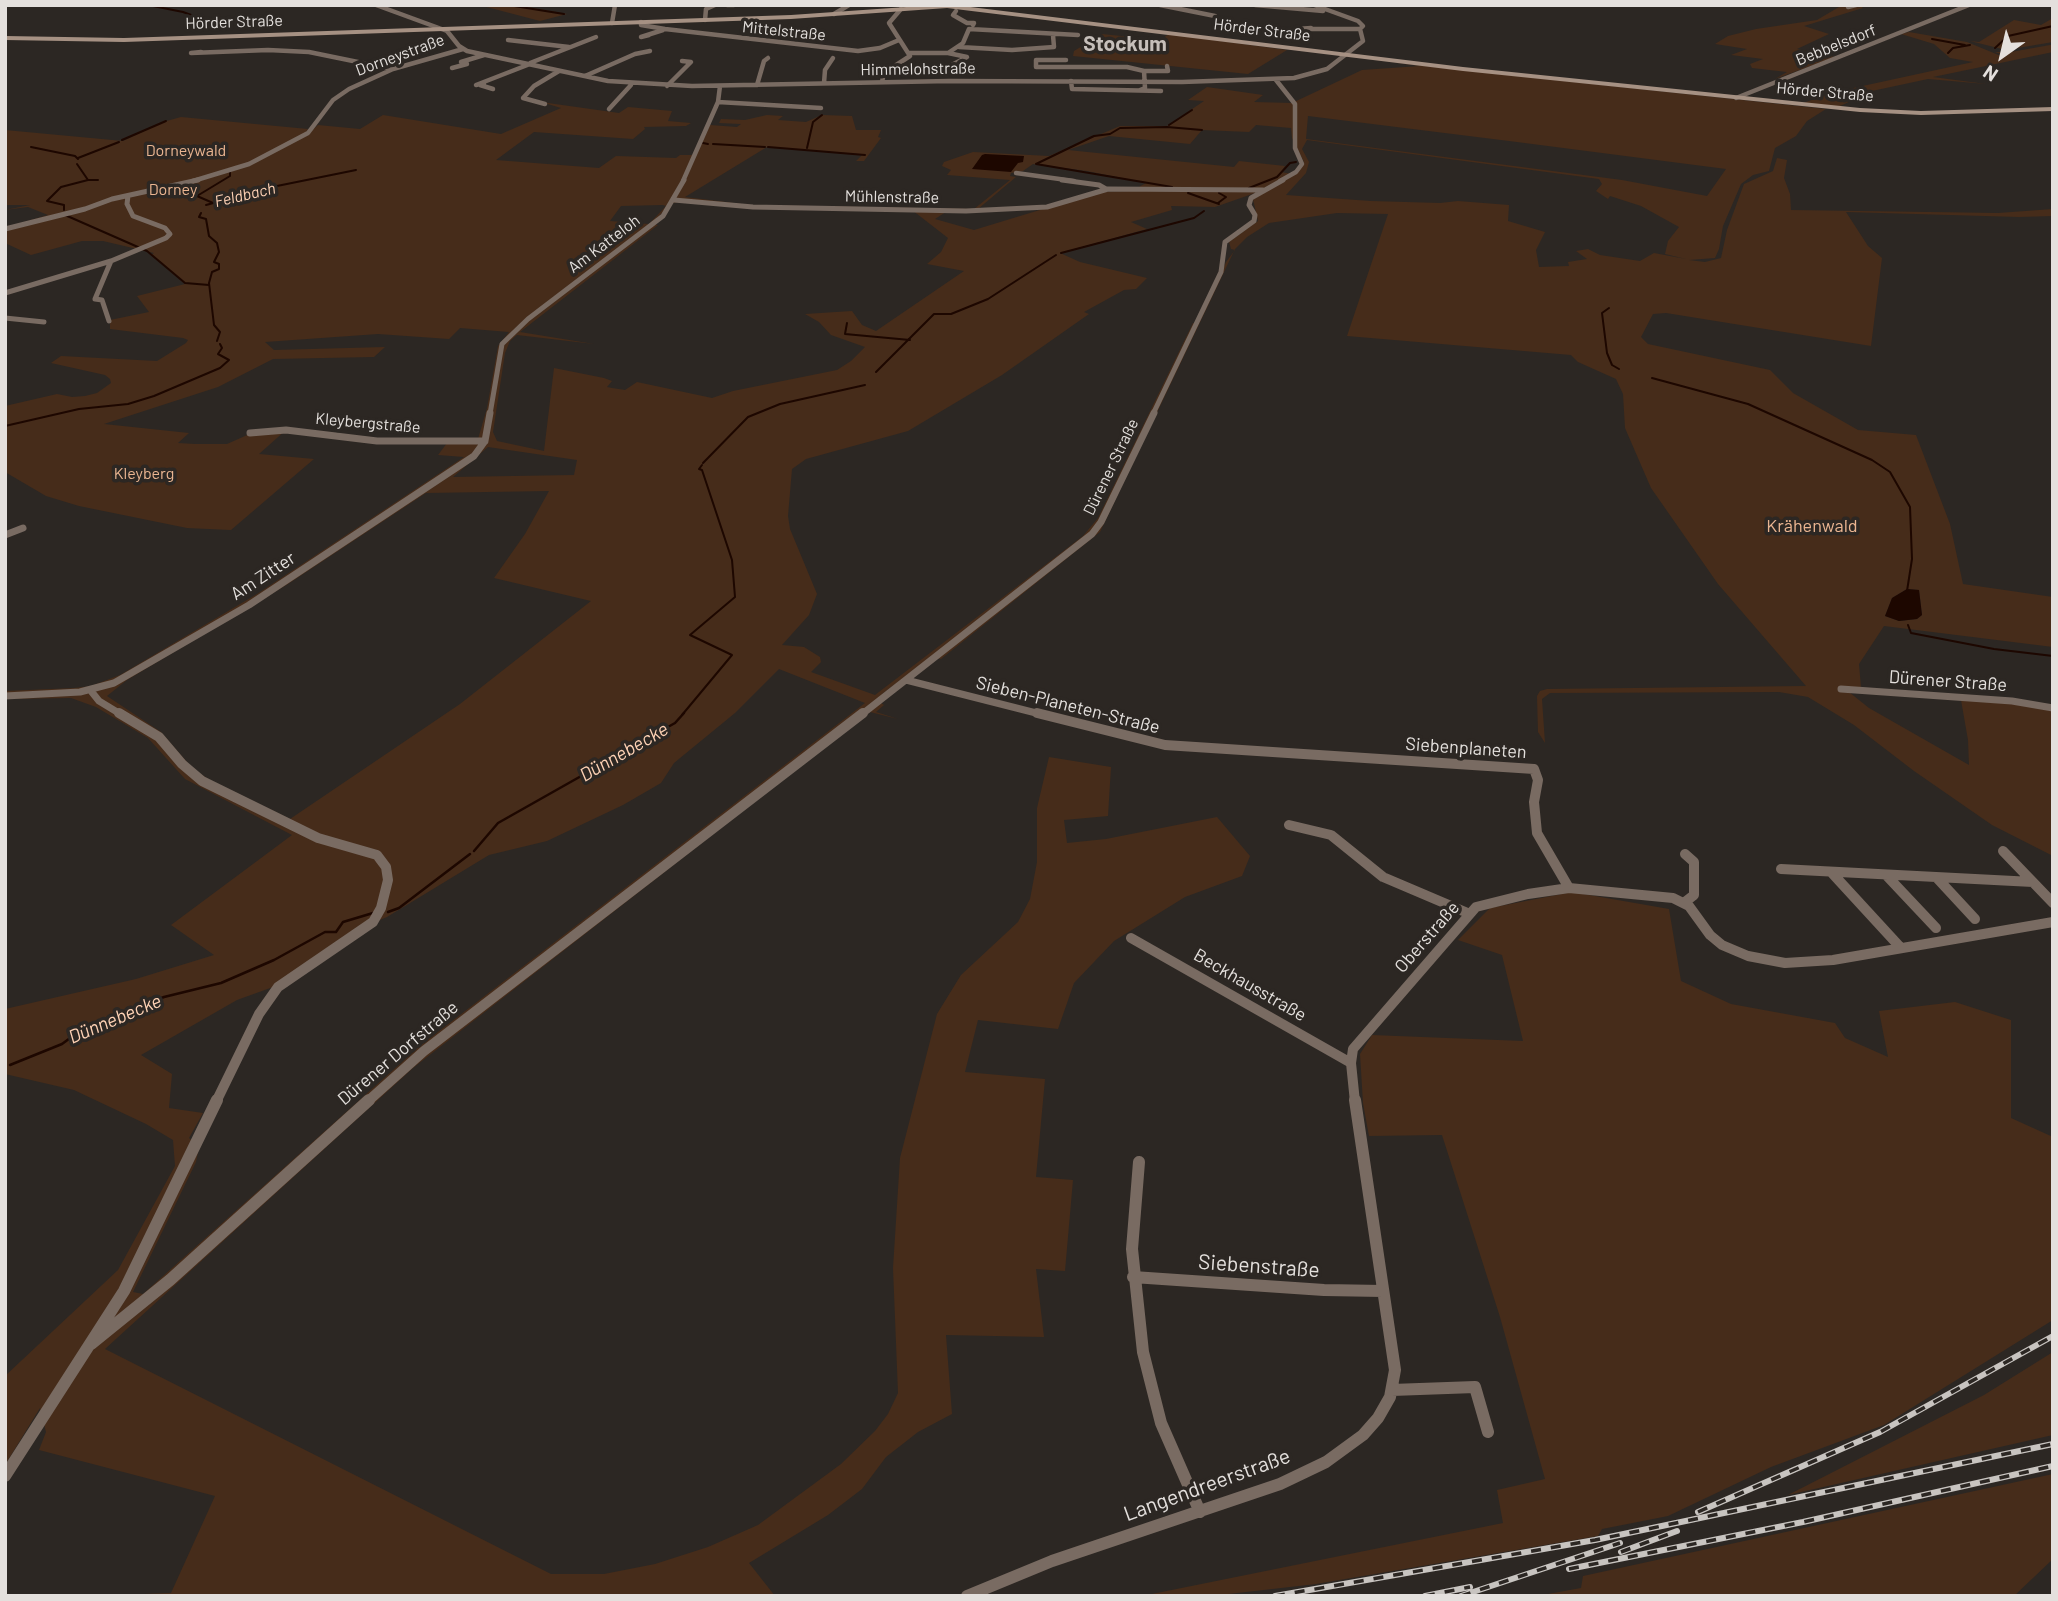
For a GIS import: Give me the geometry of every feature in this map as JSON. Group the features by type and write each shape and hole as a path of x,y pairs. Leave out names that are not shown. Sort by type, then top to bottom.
{"main road":[{"name":"Hörder Straße","path":"5,38 134,40 705,20 941,6 1818,106 1916,113 2053,109"}],"street":[{"path":"376,5 450,33 463,49"},
{"path":"612,23 614,5"},
{"path":"705,20 706,9 715,5"},
{"path":"727,5 734,5"},
{"path":"834,14 849,5"},
{"path":"1160,5 1215,16"},
{"path":"1192,10 1201,5"},
{"path":"1255,5 1335,11 1357,21 1363,26 1360,29 1363,41 1347,54"},
{"path":"1314,5 1322,9"},
{"path":"1849,6 1856,5"},
{"name":"Bebbelsdorf","path":"1736,98 1969,5"},
{"path":"882,82 884,73 909,58 909,53 890,23 901,9"},
{"path":"956,11 953,15 967,23 985,23"},
{"name":"Mittelstraße","path":"641,22 641,25 665,29 858,51 880,48 899,40"},
{"path":"967,23 969,29"},
{"path":"948,53 967,37 974,23"},
{"path":"1311,28 1360,29"},
{"name":"Mittelstraße","path":"649,35 665,29"},
{"path":"969,29 1078,35"},
{"path":"958,47 1054,47 1053,35"},
{"path":"493,89 482,84 595,39"},
{"path":"508,40 570,47"},
{"name":"Himmelohstraße","path":"463,49 631,85 667,86 1034,80 1276,80 1323,71 1347,54"},
{"name":"Dorneystraße","path":"5,229 128,196 178,186 249,164 308,133 333,100 345,92 393,69 463,49"},
{"path":"584,76 635,54 650,51"},
{"path":"201,52 309,52 393,69"},
{"path":"909,53 948,53 967,57 944,69"},
{"path":"452,68 467,64 461,62 486,54"},
{"path":"757,85 764,61 768,58"},
{"path":"824,83 825,71 833,58"},
{"path":"1034,80 1036,60 1066,60"},
{"path":"667,86 691,62 682,61"},
{"path":"1027,63 1127,67 1144,71 1168,70"},
{"path":"545,104 523,98 534,86 559,71"},
{"path":"1140,90 1145,88 1144,71"},
{"path":"1264,190 1296,172 1302,164 1295,149 1295,104 1276,80"},
{"path":"1071,81 1072,89 1161,91"},
{"path":"609,109 631,85"},
{"name":"Am Katteloh","path":"485,441 502,344 528,319 655,224 683,186 718,102 720,86"},
{"path":"1746,99 1751,91"},
{"path":"718,102 821,108"},
{"name":"Mühlenstraße","path":"1016,173 1099,185 1108,189"},
{"name":"Mühlenstraße","path":"674,200 753,206 966,211 1047,207 1108,189 1188,192 1264,190"},
{"name":"Dürener Straße","path":"742,805 1073,550 1096,528 1221,272 1225,242 1254,220 1250,199 1264,190"},
{"path":"5,293 111,261 166,238 169,231 133,216 127,204 128,196"},
{"path":"109,321 102,300 95,299 111,261"},
{"path":"5,318 44,322"},
{"name":"Kleybergstraße","path":"250,433 286,430 377,441 485,441"},
{"name":"Am Zitter","path":"5,696 91,691 114,683 249,605 474,456 485,441"},
{"path":"5,536 23,528"},
{"name":"Sieben-Planeten-Straße","path":"906,680 1152,743 1350,755"},
{"name":"Dürener Straße","path":"1841,689 2012,701 2053,708"},
{"path":"5,1476 124,1291 259,1013 278,987 373,922 381,908 388,880 386,867 377,855 318,838 202,781 182,764 159,737 99,701 91,691"},
{"name":"Siebenplaneten","path":"1350,755 1534,769 1538,780 1534,802 1537,834 1569,888"},
{"name":"Dürener Dorfstraße","path":"91,1344 170,1280 424,1051 742,805"},
{"path":"1289,825 1331,835 1383,877 1470,914"},
{"path":"2004,851 2053,903"},
{"path":"1685,853 1693,862 1694,895 1685,902 1710,935 1722,945 1761,959 1810,964 2053,922"},
{"path":"1781,869 2033,882"},
{"path":"1832,873 1900,947"},
{"path":"1886,876 1936,929"},
{"path":"1937,878 1977,921 1990,931"},
{"name":"Oberstraße","path":"1351,1063 1353,1049 1362,1037 1470,914 1486,903 1569,888 1673,898 1685,902"},
{"name":"Beckhausstraße","path":"1131,938 1351,1063"},
{"name":"Langendreerstraße","path":"967,1596 1052,1561 1280,1484 1326,1462 1363,1435 1385,1407 1392,1390 1395,1370 1359,1141 1351,1063"},
{"path":"1139,1162 1132,1249 1143,1352 1161,1423 1199,1512"},
{"name":"Siebenstraße","path":"1133,1276 1324,1290 1383,1291"},
{"path":"1392,1390 1475,1387 1488,1432"}],"green space":[{"path":"479,5 516,5 567,14 540,21"},
{"path":"1836,5 1860,5 1863,8 1804,26 1829,34 1797,49 1835,57 1775,79 1787,72 1752,68 1750,64 1763,59 1731,55 1747,49 1715,44 1728,36 1756,29 1817,20 1839,7"},
{"path":"2053,18 2053,42 2006,50 1970,41 1979,42 2014,20 2041,25"},
{"path":"1909,32 1967,42 2001,56 2003,55 1995,52 2053,45 2053,52 1933,77 1986,84 1928,79 1872,91 1838,107 1803,103 1835,92 1973,62 1950,58 1934,44 1901,34"},
{"path":"1102,34 1160,40 1169,34 1287,50 1248,74 1073,56 1074,51"},
{"path":"1389,62 1826,109 1807,121 1796,136 1775,148 1769,171 1753,175 1741,184 1723,226 1715,258 1689,260 1705,262 1721,258 1727,230 1744,184 1773,171 1777,158 1787,160 1784,178 1790,194 1791,210 1998,213 2053,209 2053,216 2019,217 1846,212 1868,246 1882,258 1871,346 1666,313 1653,314 1641,337 1648,344 1770,370 1793,393 1858,430 1916,435 1950,524 1963,584 2053,597 2053,647 1884,626 1859,664 1861,687 1849,692 1869,708 1969,765 1961,700 2053,710 2053,856 1992,825 1854,725 1808,697 1779,692 1550,693 1542,699 1545,743 1538,732 1537,696 1540,691 1547,689 1806,686 1718,584 1651,488 1625,428 1623,394 1616,379 1578,362 1571,355 1347,336 1388,214 1337,213 1269,223 1247,237 1235,250 1231,249 1229,242 1258,221 1253,199 1262,194 1258,192 1215,207 1171,206 1172,210 1131,222 1147,229 1060,253 1080,262 1147,278 1136,289 1124,290 1084,312 1089,314 1002,375 908,431 806,459 792,469 788,516 790,529 817,594 809,615 782,645 804,647 820,657 821,662 811,672 875,695 1083,536 1098,518 1193,323 1199,323 1226,262 1234,252 1100,532 941,659 931,657 882,694 881,703 884,705 876,712 898,719 870,712 413,1068 105,1349 551,1574 604,1574 655,1564 708,1547 758,1525 841,1464 875,1431 888,1414 898,1393 893,1268 900,1158 937,1014 961,975 1018,922 1030,899 1037,862 1037,808 1049,757 1111,767 1108,816 1064,820 1067,843 1106,839 1217,817 1250,856 1242,876 1185,897 1114,941 1074,983 1058,1029 978,1020 965,1072 1045,1079 1036,1177 1073,1180 1065,1271 1036,1269 1044,1337 946,1335 952,1414 918,1432 886,1457 862,1489 828,1515 749,1563 775,1596 92,1596 171,1593 215,1496 39,1450 46,1432 40,1408 5,1465 5,1376 118,1270 175,1166 173,1140 146,1124 74,1090 5,1074 5,1009 136,979 214,955 171,925 292,835 185,779 148,738 96,707 71,698 5,699 5,691 91,686 120,675 257,594 464,457 438,455 447,443 385,440 478,439 487,408 498,346 509,332 460,328 449,339 378,334 265,342 274,350 385,347 374,357 273,359 218,387 104,424 189,433 178,443 195,444 227,444 254,432 286,430 259,454 314,459 231,530 187,528 79,506 46,496 5,472 5,406 57,394 85,396 97,393 111,383 105,375 51,363 61,356 157,361 186,343 188,340 183,338 110,329 110,320 149,312 137,296 185,284 151,255 154,253 103,241 82,241 31,255 5,243 5,230 48,215 28,207 5,210 30,205 5,205 5,130 123,141 163,122 181,117 308,129 305,134 308,134 318,125 360,129 383,115 501,134 561,108 541,102 619,113 628,107 672,111 668,121 691,123 686,126 644,127 633,139 534,132 496,160 599,168 616,156 676,158 680,155 692,155 702,143 710,125 737,127 741,124 719,123 721,119 745,120 767,115 783,116 778,120 806,122 822,115 852,116 856,130 881,130 878,137 881,138 864,161 856,161 862,155 767,147 685,197 750,205 974,209 1010,180 947,175 951,170 942,166 944,162 973,152 1049,156 1120,126 1167,126 1204,101 1188,100 1207,87 1263,95 1254,102 1292,103 1362,70 1420,66","holes":["1308,116 1726,169 1707,196 1622,180 1306,139","1256,125 1291,128 1292,138 1304,162 1301,168 1292,174 1281,172 1285,166 1239,161 1234,167 1068,150 1109,136 1190,144 1202,130 1249,132","1307,140 1599,179 1602,184 1596,191 1608,199 1610,196 1641,206 1679,227 1668,241 1665,254 1686,259 1654,253 1640,261 1600,255 1588,249 1576,251 1587,259 1568,262 1569,266 1539,267 1536,250 1545,232 1508,221 1509,205 1458,201 1371,201 1286,195 1306,173 1309,162 1302,149","1033,164 1146,183 1132,191 1099,192 974,230 935,219 949,210 1039,207 978,209 1016,177 1010,176 1011,173 1023,171","682,201 757,208 912,210 948,238 941,252 927,264 964,271 876,331 862,325 852,311 805,314 819,322 831,335 865,347 837,370 733,391 712,398 637,382 625,390 612,388 607,387 612,381 604,378 554,368 544,451 497,441 493,432 505,353 510,341 517,335 594,344 520,332 658,225 652,224 670,204","621,206 666,206 649,224 610,221","488,447 577,460 574,475 453,477","549,491 525,534 494,578 591,601 460,704 290,819 193,769 161,732 107,696 127,680 288,584 426,493","1907,589 1919,590 1922,615 1917,619 1899,621 1885,616 1892,598","779,669 865,703 421,1045 143,1294 133,1292 196,1162 199,1147 189,1138 203,1113 169,1108 172,1074 141,1055 237,1000 273,987 363,927 387,917 489,855 547,841 623,805 661,783 674,763 735,713"]},
{"path":"1572,892 1669,909 1681,981 1731,1004 1835,1023 1845,1038 1888,1057 1879,1011 1955,1002 2011,1020 2011,1118 2053,1137 2053,1320 1884,1425 1771,1467 1668,1516 1602,1529 1598,1536 1316,1584 1211,1596 1142,1596 1503,1523 1497,1490 1545,1479 1500,1317 1442,1135 1369,1136 1363,1103 1360,1054 1372,1035 1523,1041 1502,955 1458,940 1490,908"},
{"path":"2053,1352 2053,1435 1788,1495 1984,1395"},
{"path":"2053,1474 2053,1559 2014,1596 1537,1596 1581,1588 1583,1576"}],"shaded area":[{"path":"982,155 1024,156 1023,162 1018,163 1011,172 972,169"},
{"path":"1907,589 1919,590 1922,615 1917,619 1899,621 1885,616 1892,598"}],"waterway":[{"path":"148,5 183,12 213,23"},
{"path":"508,5 564,14"},
{"path":"1995,48 2008,36 2053,26"},
{"path":"1932,39 1965,45"},
{"path":"1948,53 1953,48 1970,45"},
{"path":"1169,125 1192,110"},
{"path":"807,148 813,122 822,115"},
{"path":"122,140 166,121"},
{"path":"1172,187 1036,164 1094,136 1110,134 1120,128 1167,127 1202,130"},
{"path":"78,158 119,142"},
{"path":"703,143 708,144"},
{"path":"713,144 765,147"},
{"path":"31,147 75,156 78,159"},
{"path":"768,147 865,155"},
{"path":"1249,188 1277,177 1290,163 1296,162"},
{"path":"77,164 88,180"},
{"name":"Feldbach","path":"206,205 272,187 356,170"},
{"path":"213,203 197,196 230,176 230,172"},
{"path":"64,210 64,205 47,201 61,187 88,180"},
{"path":"88,180 98,180"},
{"path":"1188,193 1219,204"},
{"path":"1218,203 1226,197 1219,193"},
{"path":"1061,253 1194,218 1204,211"},
{"name":"Feldbach","path":"201,213 199,217 206,219 209,236 217,243 219,252 214,262 219,264 219,269 212,272 209,283 214,325 220,332 217,341"},
{"path":"65,215 147,251 185,283 209,285"},
{"path":"908,340 934,314 951,314 988,299 1056,255"},
{"path":"1609,308 1602,313 1607,353 1612,365 1619,369"},
{"path":"847,323 845,334 908,340"},
{"name":"Dünnebecke","path":"876,372 908,340"},
{"name":"Feldbach","path":"5,426 79,409 128,404 154,396 220,368 229,360 218,354 222,348 220,344"},
{"path":"1652,378 1748,404 1872,460 1890,472 1910,507 1912,559 1907,591"},
{"name":"Dünnebecke","path":"703,463 748,417 780,404 865,385"},
{"name":"Dünnebecke","path":"682,715 732,655 690,635 735,597 732,560 702,470 699,469 702,465"},
{"path":"1908,625 1911,633 1994,649 2053,656"},
{"name":"Dünnebecke","path":"474,851 498,823 675,723 684,713"},
{"name":"Dünnebecke","path":"388,912 399,908 470,854"},
{"name":"Dünnebecke","path":"10,1065 62,1044 81,1030 164,997 221,983 274,960 325,932 336,932 343,922 373,913"}],"railway":[{"path":"1698,1512 1880,1432 2053,1336"},
{"path":"1275,1596 1595,1540 2053,1444"},
{"path":"1569,1569 1803,1522 2053,1466"},
{"path":"1621,1552 1677,1531"},
{"path":"1461,1596 1620,1543"},
{"path":"1425,1596 1470,1587"}],"district":[{"name":"Stockum","path":"1125,44"}],"park label":[{"name":"Dorneywald","path":"186,151"},
{"name":"Dorney","path":"173,190"},
{"name":"Kleyberg","path":"144,474"},
{"name":"Krähenwald","path":"1812,526"}]}
